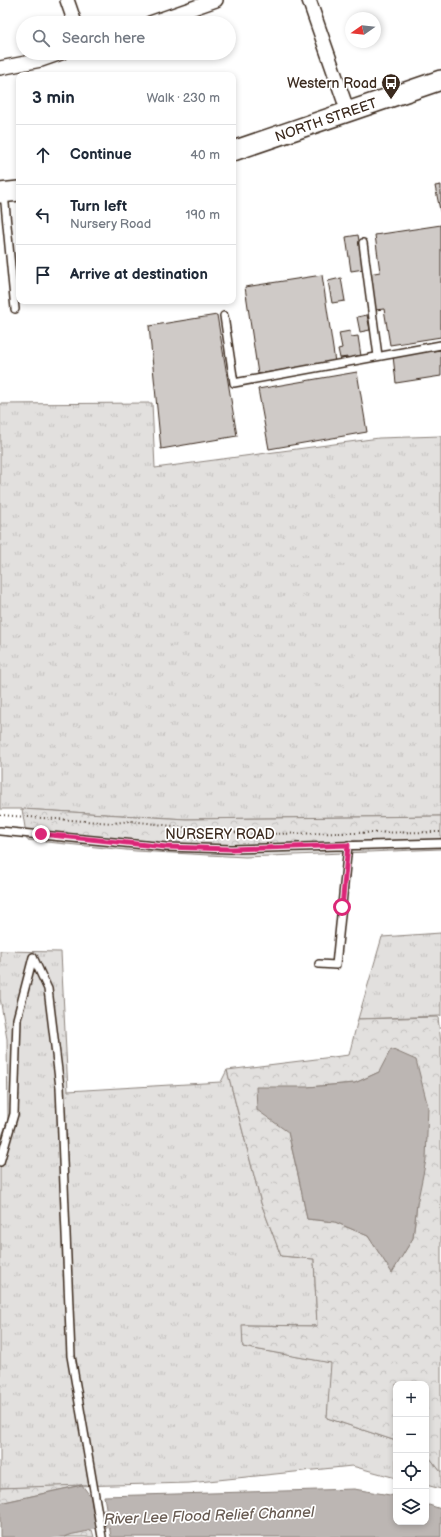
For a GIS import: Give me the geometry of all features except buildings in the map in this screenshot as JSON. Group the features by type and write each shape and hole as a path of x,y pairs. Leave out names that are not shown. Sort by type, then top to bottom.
{"street":[{"path":"67,0 73,16"},
{"path":"170,16 216,0"},
{"path":"309,0 348,112"},
{"path":"0,68 41,60"},
{"name":"NORTH STREET","path":"236,150 441,80"}],"lane":[{"path":"8,193 15,309"},
{"path":"364,243 378,356"},
{"path":"224,316 234,383 441,345"},
{"name":"NURSERY ROAD","path":"0,831 166,847 231,849 441,843"},
{"path":"319,964 336,964 348,845"},
{"path":"0,1162 14,1114 17,1019 33,957 48,989 51,1011 60,1087 71,1356 95,1487 102,1537"}],"path":[{"path":"0,815 113,823 131,821 253,834 441,832"}],"green space":[{"path":"152,403 155,468 379,438 441,436 441,816 186,819 0,809 0,404"},
{"path":"22,809 186,819 441,816 441,849 245,857 136,851 27,840"},
{"path":"441,933 441,1016 358,1019 382,937"},
{"path":"0,951 61,952 68,1091 221,1082 227,1070 261,1203 281,1256 314,1259 317,1326 243,1325 243,1347 332,1363 327,1418 393,1440 393,1477 352,1466 189,1483 0,1488 0,1141 8,1120 7,1039 0,998"},
{"path":"438,1017 441,1043 441,1472 429,1457 429,1381 393,1381 393,1440 327,1418 331,1363 243,1347 242,1325 317,1326 314,1259 281,1256 261,1203 227,1070 349,1055 358,1019","holes":["379,1072 417,1204 413,1238 392,1272 368,1236 335,1222 307,1219 288,1132 308,1087 355,1083"]},
{"path":"429,1457 441,1472 441,1489 429,1486"},
{"path":"82,1485 0,1503 0,1488"},
{"path":"92,1530 94,1537 65,1537 71,1534"}],"water":[{"path":"391,1049 416,1060 428,1107 426,1160 417,1204 413,1238 392,1273 368,1236 335,1222 307,1219 288,1132 257,1110 256,1087 308,1087 355,1083 379,1072"},
{"path":"82,1485 91,1497 95,1526 92,1529 65,1537 0,1537 0,1503"},
{"path":"354,1489 393,1496 393,1525 429,1525 429,1505 441,1509 441,1537 111,1537 104,1496"}],"waterway":[{"name":"River Lee Flood Relief Channel","path":"25,1537 66,1524 94,1519 134,1517"}],"place":[{"name":"Western Road","path":"391,100"}],"route":[{"path":"41,834 166,847 231,849 348,845 342,907"}]}
